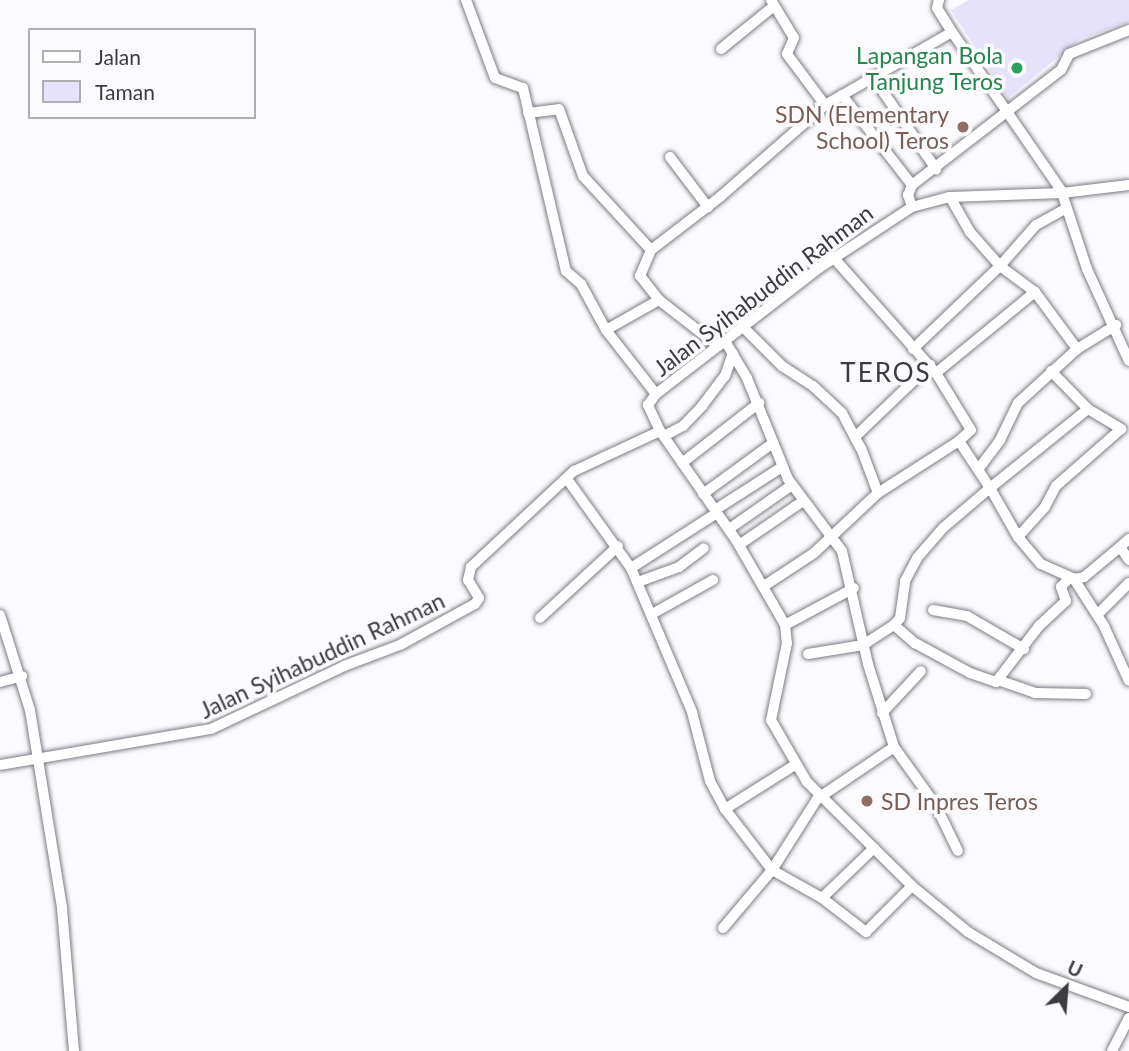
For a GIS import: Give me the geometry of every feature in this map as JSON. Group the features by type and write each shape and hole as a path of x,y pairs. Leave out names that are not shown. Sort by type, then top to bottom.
{"street":[{"path":"466,0 495,78 522,85 566,271 581,284 606,330 656,394"},
{"path":"939,0 937,8 952,32 1062,193 1065,209 1090,275 1116,325 1129,361"},
{"path":"721,49 773,3 794,38 787,54 825,105"},
{"path":"912,206 908,195 912,186 1061,70 1072,52 1129,30"},
{"path":"952,32 825,105 708,207 651,250 640,276 659,300 733,353 758,403 782,467 792,485 835,535 853,588 863,645 894,747 935,804 958,851"},
{"path":"873,77 936,169"},
{"path":"842,95 912,186"},
{"path":"528,113 559,109 580,173 651,250"},
{"path":"670,157 708,207"},
{"name":"Jalan Syihabuddin Rahman","path":"0,765 36,761 211,729 433,629 478,601 469,570 567,478 609,452 662,433 648,405 656,394 833,257 912,206 950,197 1062,193 1129,185"},
{"path":"950,197 970,232 1000,266 1035,292 1077,349"},
{"path":"913,348 1000,266 1036,225 1065,209"},
{"path":"764,586 835,535 878,493 959,441 971,430 933,369 833,257"},
{"path":"856,436 933,369 1035,292"},
{"path":"606,330 659,300"},
{"path":"980,467 1000,440 1018,403 1077,349 1116,325"},
{"path":"743,327 782,366 821,392 856,436 878,493"},
{"path":"733,353 725,376 702,406 682,426 662,433 739,545 785,625 787,643 771,720 795,765 820,796 912,886 1011,960 1129,1007"},
{"path":"1018,537 1045,508 1056,486 1121,431 1088,409 1051,371"},
{"path":"682,463 758,403"},
{"path":"808,654 863,645 894,625 900,618 905,581 918,558 943,528 1088,409"},
{"path":"959,441 980,467 1018,537 1041,564 1072,578 1084,577 1129,539"},
{"path":"704,494 773,443"},
{"path":"631,568 782,467"},
{"path":"567,478 618,546 631,568 692,712 710,781 725,809 772,870 822,898 866,932 912,886"},
{"path":"729,530 792,485"},
{"path":"739,545 803,501"},
{"path":"540,618 618,546"},
{"path":"1120,547 1129,559"},
{"path":"638,582 679,567 705,548"},
{"path":"1072,578 1098,614 1129,681"},
{"path":"998,680 1024,649 1038,626 1066,601 1061,587 1072,578"},
{"path":"652,614 713,580"},
{"path":"1098,614 1129,583"},
{"path":"785,625 853,588"},
{"path":"933,610 967,617 1024,649"},
{"path":"0,615 22,676 62,908 74,1051"},
{"path":"894,625 915,643 970,673 1035,693 1086,694"},
{"path":"882,713 921,671"},
{"path":"0,682 22,676"},
{"path":"723,928 772,870 820,796 894,747"},
{"path":"725,809 795,765"},
{"path":"822,898 874,848"},
{"path":"1112,1051 1129,1018"}],"green space":[{"name":"Lapangan Bola Tanjung Teros","path":"969,0 1129,0 1129,22 1080,39 1008,98 951,10"}],"place":[{"name":"Lapangan Bola Tanjung Teros","path":"1017,68"},
{"name":"SDN (Elementary School) Teros","path":"963,127"},
{"name":"SD Inpres Teros","path":"867,801"}],"district":[{"name":"TEROS","path":"886,373"}]}
